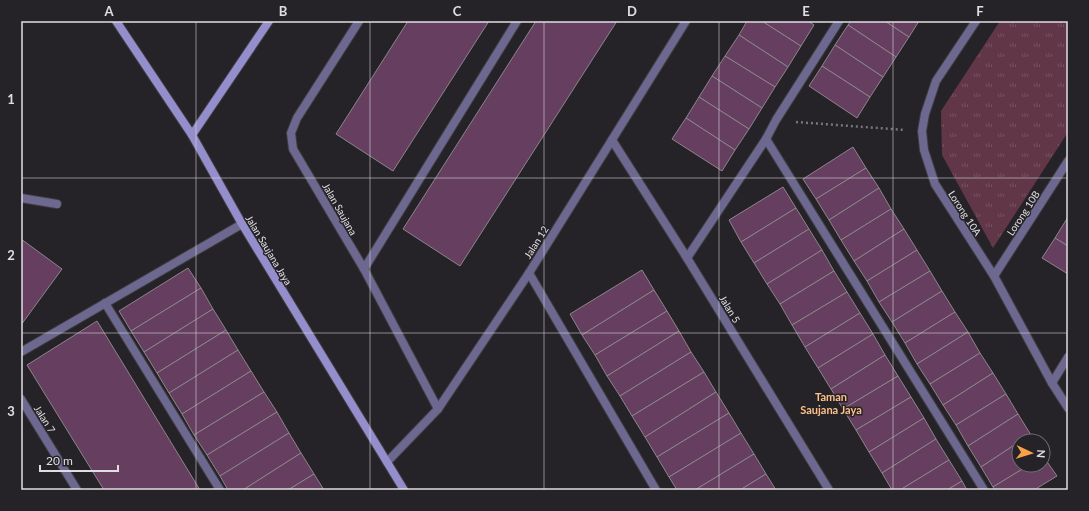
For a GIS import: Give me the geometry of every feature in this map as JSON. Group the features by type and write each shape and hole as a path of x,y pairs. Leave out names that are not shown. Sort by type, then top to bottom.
{"main road":[{"name":"Jalan Saujana Jaya","path":"116,21 192,135 242,224 404,490"},
{"path":"192,135 269,21"}],"street":[{"name":"Jalan Saujana","path":"359,21 297,118 291,133 293,149 364,269 438,409"},
{"path":"364,269 517,21"},
{"name":"Jalan 12","path":"387,462 438,409 529,273 686,21"},
{"path":"687,258 766,139 776,120 839,21"},
{"name":"Lorong 10A","path":"976,21 936,81 925,114 922,131 924,150 935,184 994,276 1052,383 1068,408"},
{"path":"766,139 984,490"},
{"name":"Jalan 5","path":"612,140 687,258 829,490"},
{"name":"Lorong 10B","path":"994,276 1068,161"},
{"path":"21,198 57,204"},
{"path":"21,352 242,224"},
{"path":"529,273 656,490"},
{"path":"106,303 220,490"},
{"path":"1052,383 1068,357"},
{"name":"Jalan 7","path":"21,401 77,490"}],"path":[{"path":"776,120 922,131"}],"green space":[{"path":"1000,21 1068,21 1068,132 993,248 942,155 941,111"}],"building":[{"path":"408,21 489,21 393,171 336,134"},
{"path":"536,21 617,21 460,266 403,229"},
{"path":"747,21 762,21 801,46 788,67 739,35"},
{"path":"762,21 808,21 814,25 801,46"},
{"path":"851,21 885,21 909,37 896,57 848,25"},
{"path":"885,21 919,21 909,37"},
{"path":"848,25 896,57 883,77 835,45"},
{"path":"739,35 788,67 775,87 725,56"},
{"path":"835,45 883,77 870,97 822,66"},
{"path":"725,56 775,87 762,108 712,76"},
{"path":"822,66 870,97 857,118 809,86"},
{"path":"712,76 762,108 749,129 699,97"},
{"path":"699,97 749,129 735,150 686,118"},
{"path":"686,118 735,150 722,171 672,139"},
{"path":"853,147 866,168 816,199 803,179"},
{"path":"866,168 879,188 829,220 816,199"},
{"path":"783,187 796,208 741,242 729,220"},
{"path":"879,188 891,209 841,240 829,220"},
{"path":"796,208 809,229 754,263 741,242"},
{"path":"891,209 904,229 854,261 841,240"},
{"path":"1068,217 1068,246 1055,238"},
{"path":"809,229 822,250 767,284 754,263"},
{"path":"904,229 917,250 867,281 854,261"},
{"path":"1055,238 1068,246 1068,274 1042,258"},
{"path":"21,239 62,269 21,325"},
{"path":"822,250 834,271 780,304 767,284"},
{"path":"917,250 930,271 879,302 867,281"},
{"path":"188,268 201,288 131,331 119,311"},
{"path":"642,270 654,290 582,335 570,314"},
{"path":"834,271 847,292 792,325 780,304"},
{"path":"930,271 942,291 892,322 879,302"},
{"path":"201,288 213,309 144,352 131,331"},
{"path":"654,290 667,311 595,355 582,335"},
{"path":"942,291 955,312 905,343 892,322"},
{"path":"847,292 860,313 805,347 792,325"},
{"path":"213,309 226,330 157,373 144,352"},
{"path":"667,311 679,331 607,376 595,355"},
{"path":"955,312 968,332 917,364 905,343"},
{"path":"860,313 873,334 818,368 805,347"},
{"path":"97,321 200,490 104,490 27,365"},
{"path":"226,330 238,350 169,393 157,373"},
{"path":"679,331 691,352 620,396 607,376"},
{"path":"968,332 980,353 930,384 917,364"},
{"path":"873,334 885,355 831,389 818,368"},
{"path":"238,350 251,371 182,414 169,393"},
{"path":"691,352 704,372 632,416 620,396"},
{"path":"980,353 993,373 943,405 930,384"},
{"path":"885,355 898,376 843,409 831,389"},
{"path":"251,371 264,392 194,435 182,414"},
{"path":"704,372 716,392 645,437 632,416"},
{"path":"993,373 1006,394 956,425 943,405"},
{"path":"898,376 911,397 856,430 843,409"},
{"path":"264,392 277,412 207,455 194,435"},
{"path":"716,392 729,413 657,457 645,437"},
{"path":"1006,394 1018,414 968,446 956,425"},
{"path":"911,397 924,418 869,452 856,430"},
{"path":"277,412 289,433 220,476 207,455"},
{"path":"729,413 741,433 669,477 657,457"},
{"path":"1018,414 1030,433 1011,433 1011,447 981,467 968,446"},
{"path":"924,418 936,439 882,473 869,452"},
{"path":"289,433 301,453 243,490 228,490 220,476"},
{"path":"741,433 754,454 695,490 677,490 669,477"},
{"path":"936,439 949,460 900,490 892,490 882,473"},
{"path":"1011,447 1011,473 1016,473 993,487 981,467"},
{"path":"301,453 314,474 288,490 243,490"},
{"path":"754,454 766,474 740,490 695,490"},
{"path":"949,460 962,481 947,490 900,490"},
{"path":"1051,467 1057,476 1034,490 995,490 993,487 1016,473 1051,473"},
{"path":"314,474 324,490 288,490"},
{"path":"766,474 776,490 740,490"},
{"path":"962,481 967,490 947,490"}],"district":[{"name":"Taman Saujana Jaya","path":"831,403"}]}
